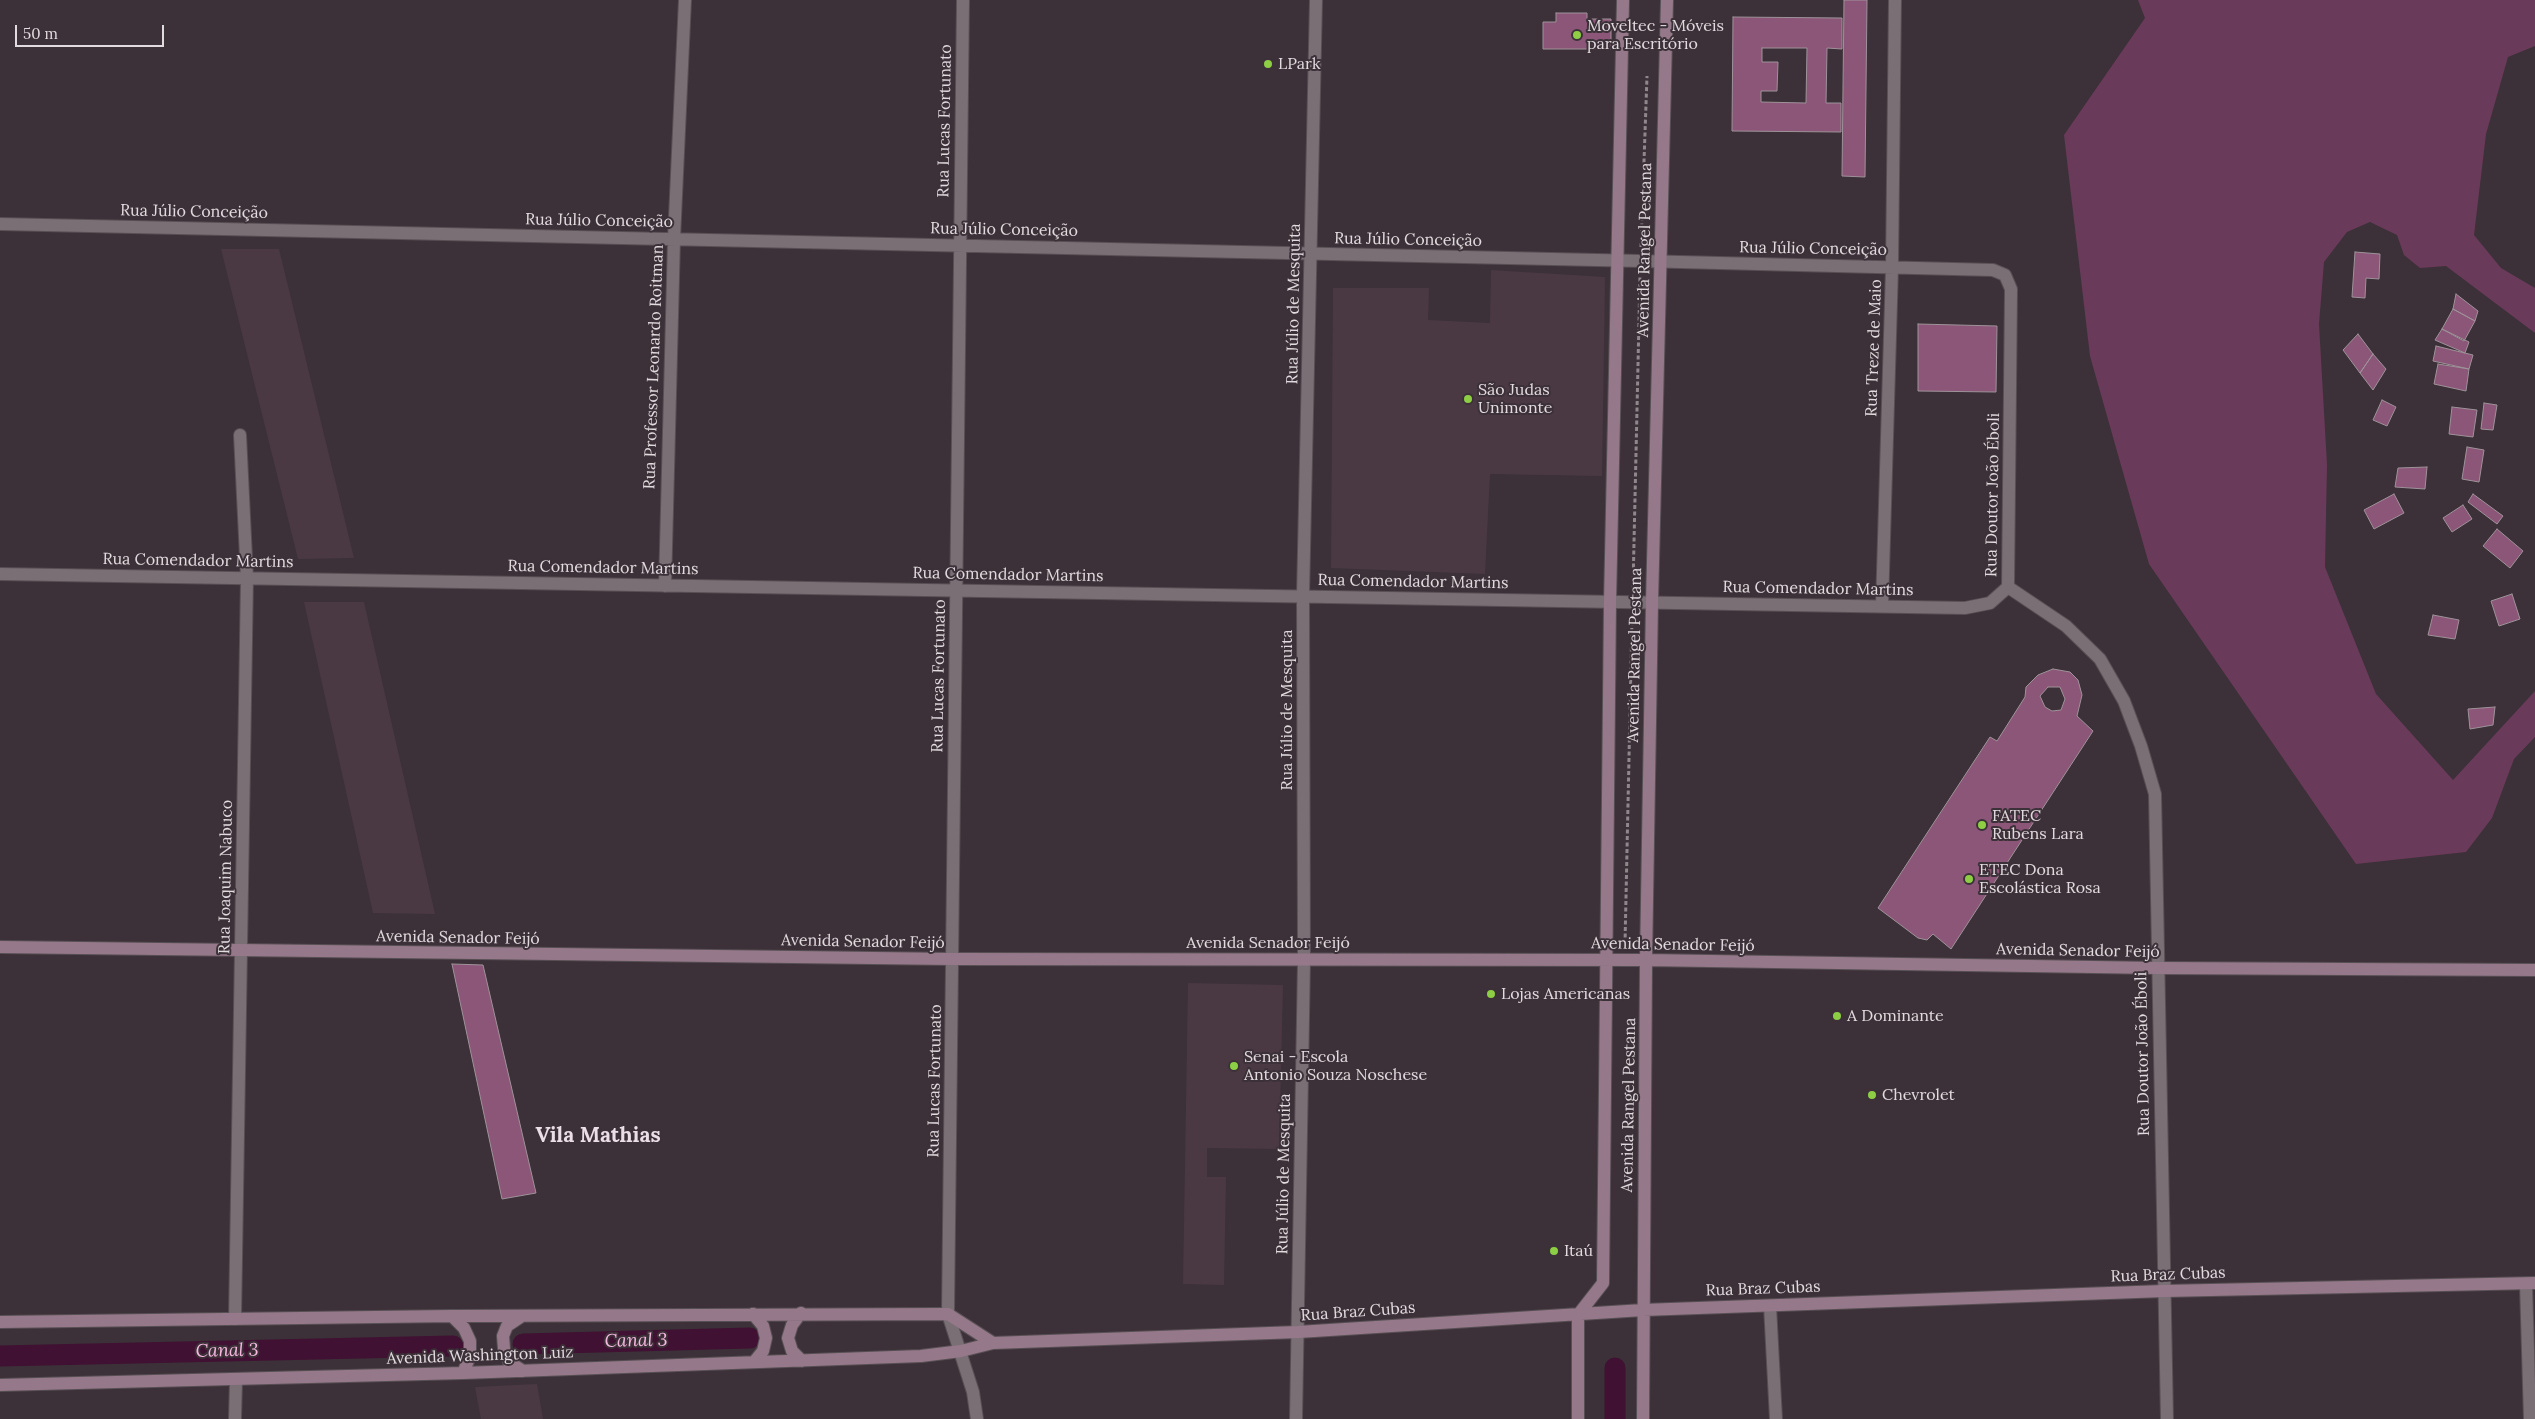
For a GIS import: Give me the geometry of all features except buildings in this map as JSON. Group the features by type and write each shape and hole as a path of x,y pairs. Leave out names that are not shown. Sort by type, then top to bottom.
{"main road":[{"name":"Avenida Rangel Pestana","path":"1578,1315 1603,1282 1610,602 1623,0"},
{"name":"Avenida Rangel Pestana","path":"1643,1419 1646,960 1652,602 1667,0"},
{"name":"Avenida Senador Feijó","path":"0,947 952,959 1646,960 2157,968 2535,970"},
{"name":"Rua Braz Cubas","path":"961,1351 993,1343 1298,1332 1643,1310 2164,1291 2530,1283"},
{"path":"0,1322 801,1313 948,1314 993,1343"},
{"path":"801,1313 792,1325 788,1338 792,1351 802,1361"},
{"path":"753,1314 762,1326 766,1338 763,1351 754,1362"},
{"path":"1578,1315 1578,1419"},
{"path":"452,1316 464,1328 470,1340 470,1356 463,1373"},
{"path":"522,1316 507,1326 503,1336 504,1349 510,1362 523,1371"},
{"name":"Avenida Washington Luiz","path":"0,1385 523,1371 921,1356 961,1351"}],"street":[{"name":"Rua Professor Leonardo Roitman","path":"665,586 674,239 685,0"},
{"name":"Rua Lucas Fortunato","path":"963,0 948,1314 973,1392 977,1419"},
{"name":"Rua Júlio de Mesquita","path":"1296,1419 1304,960 1303,596 1312,254 1316,0"},
{"name":"Rua Treze de Maio","path":"1882,606 1892,268 1895,0"},
{"name":"Rua Júlio Conceição","path":"0,224 1641,261 1993,270 2005,275"},
{"name":"Rua Doutor João Éboli","path":"2005,275 2011,289 2008,587 2066,626 2100,659 2124,701 2141,746 2155,794 2167,1419"},
{"name":"Rua Joaquim Nabuco","path":"235,1319 247,578 240,435"},
{"name":"Rua Comendador Martins","path":"0,574 1974,607 1990,603 2008,587"},
{"path":"2530,1283 2530,1419"},
{"path":"1770,1306 1776,1419"},
{"path":"235,1419 236,1380"}],"path":[{"path":"1625,960 1647,68"}],"shaded area":[{"path":"2138,0 2535,0 2535,46 2508,57 2486,134 2474,235 2501,268 2535,288 2535,333 2446,266 2420,268 2404,255 2397,235 2370,222 2347,232 2324,262 2319,324 2327,465 2325,567 2376,694 2453,780 2535,691 2535,737 2514,759 2492,818 2466,852 2356,864 2149,564 2090,356 2064,135 2145,18"},
{"path":"221,249 279,249 354,558 298,559"},
{"name":"São Judas Unimonte","path":"1491,270 1605,277 1602,476 1490,474 1485,574 1331,568 1333,288 1429,288 1428,320 1490,323"},
{"path":"304,602 364,602 435,914 373,913"},
{"name":"Senai - Escola Antonio Souza Noschese","path":"1188,983 1283,985 1279,1149 1207,1148 1207,1177 1226,1177 1224,1285 1183,1284"},
{"path":"537,1384 543,1419 481,1419 475,1387"}],"waterway":[{"name":"Canal 3","path":"523,1344 750,1338"},
{"name":"Canal 3","path":"0,1356 453,1346"},
{"path":"1615,1368 1615,1419"}],"place":[{"name":"Moveltec - Móveis para Escritório","path":"1577,35"},
{"name":"LPark","path":"1268,64"},
{"name":"São Judas Unimonte","path":"1468,399"},
{"name":"FATEC Rubens Lara","path":"1982,825"},
{"name":"ETEC Dona Escolástica Rosa","path":"1969,879"},
{"name":"Lojas Americanas","path":"1491,994"},
{"name":"A Dominante","path":"1837,1016"},
{"name":"Senai - Escola Antonio Souza Noschese","path":"1234,1066"},
{"name":"Chevrolet","path":"1872,1095"},
{"name":"Itaú","path":"1554,1251"}],"district":[{"name":"Vila Mathias","path":"598,1136"}]}
